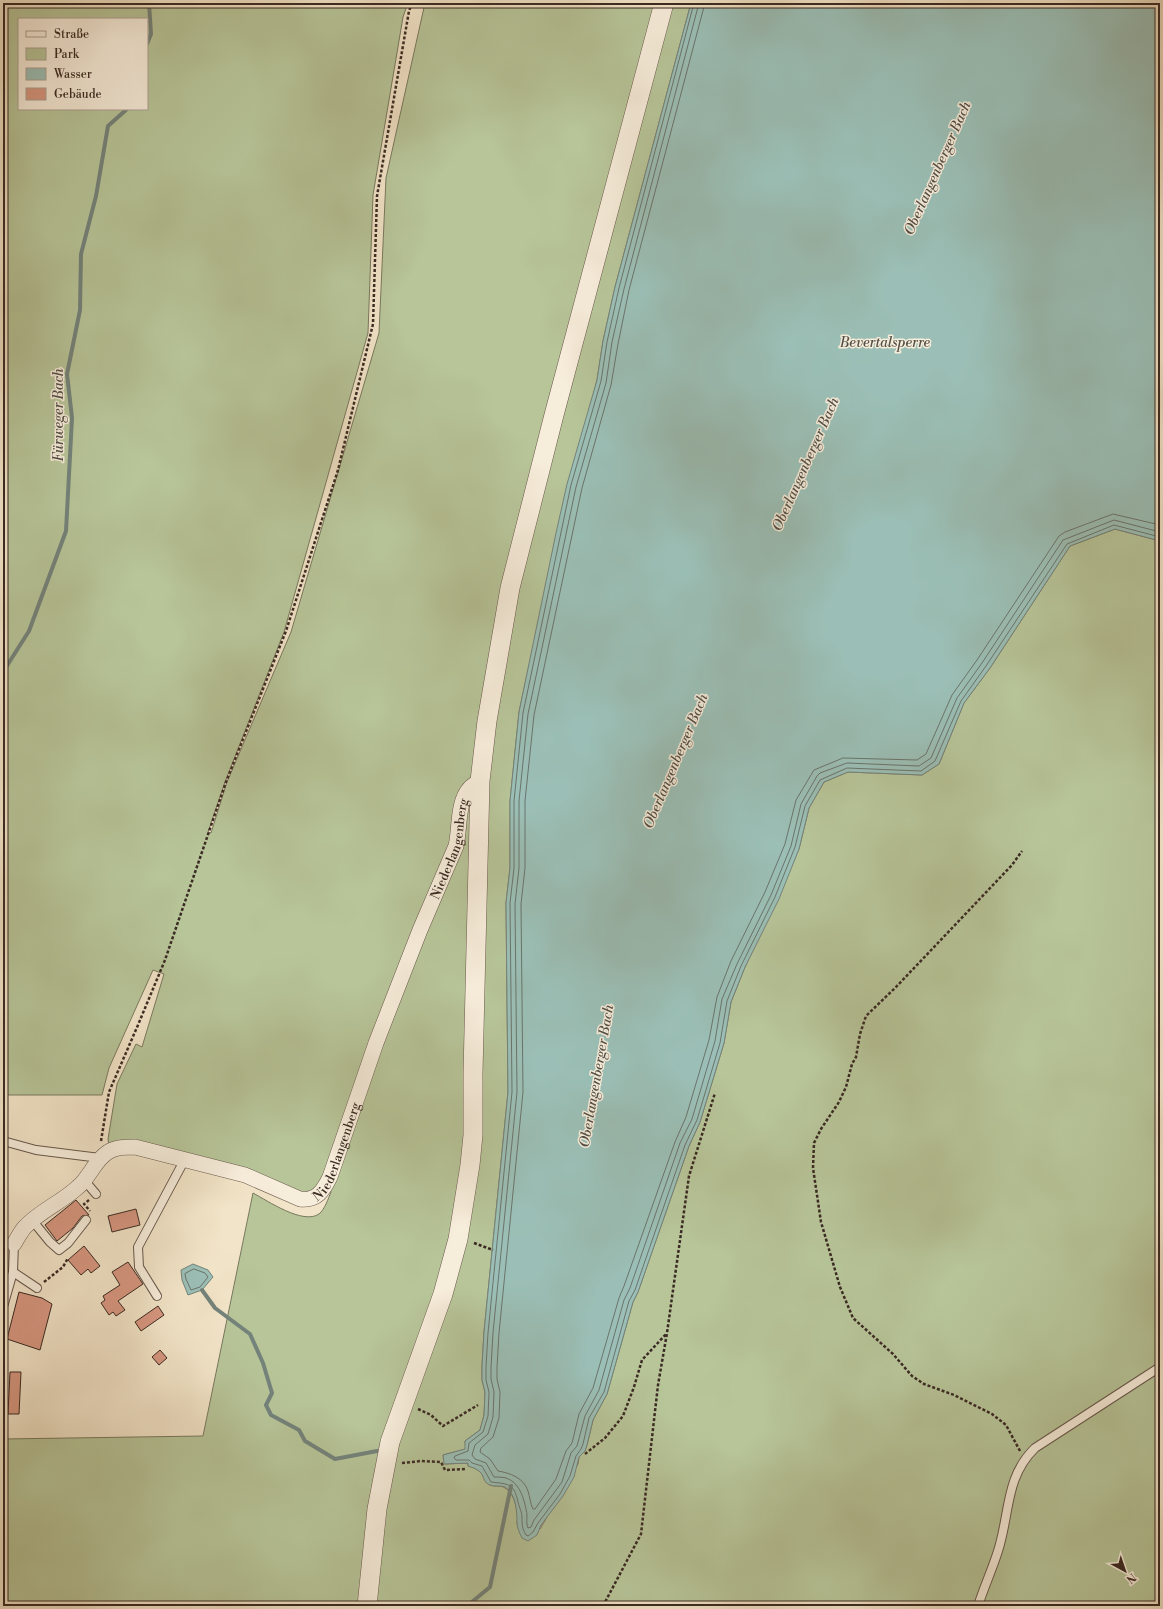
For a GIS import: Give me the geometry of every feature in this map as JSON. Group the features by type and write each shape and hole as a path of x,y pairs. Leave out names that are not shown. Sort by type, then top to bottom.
{"street":[{"path":"367,1606 378,1509 390,1442 443,1294 458,1239 470,1165 473,1135 473,1066 480,781 487,721 510,588 552,422 664,3"},
{"name":"Niederlangenberg","path":"14,1244 22,1230 32,1220 68,1195 85,1181 100,1158 113,1150 125,1147 134,1147 245,1175 300,1199 311,1199 323,1190 330,1178 376,1043 420,930 456,846 463,800 469,789 480,781"}],"lane":[{"path":"3,1141 36,1150 100,1158"},
{"path":"157,1296 139,1267 138,1247 185,1159"},
{"path":"85,1181 96,1194"},
{"path":"32,1220 50,1242 59,1250 68,1243 86,1220"},
{"path":"3,1308 13,1272 14,1244"},
{"path":"13,1272 37,1288"},
{"path":"978,1606 1004,1530 1013,1483 1017,1472 1028,1455 1035,1448 1160,1367"}],"path":[{"path":"100,1158 109,1092 165,960 226,782 286,631 338,470 373,324 377,196 409,11 412,3"},
{"path":"1022,851 1012,865 896,987 866,1016 860,1034 856,1057 852,1064 846,1087 839,1102 821,1129 814,1144 813,1168 821,1222 840,1287 853,1318 892,1354 912,1376 924,1384 954,1395 992,1414 1006,1425 1018,1448 1022,1453 1028,1455"},
{"path":"603,1606 641,1534 655,1408 689,1176 715,1093"},
{"path":"86,1220 93,1214 84,1204 96,1194"},
{"path":"458,1239 467,1240 493,1250"},
{"path":"37,1288 63,1267 69,1254"},
{"path":"585,1454 605,1438 623,1416 642,1360 667,1333"},
{"path":"416,1408 431,1415 444,1426 478,1405"},
{"path":"399,1463 421,1461 441,1462 445,1470 465,1469"}],"green space":[{"path":"3,3 408,3 403,17 373,195 368,333 284,632 225,782 208,832 211,833 227,782 291,632 379,333 386,178 425,3 691,3 615,287 603,341 597,380 519,712 510,801 510,868 506,903 508,1092 484,1332 482,1380 485,1392 484,1415 480,1430 465,1441 466,1449 443,1455 445,1464 468,1463 468,1466 475,1468 482,1474 487,1483 492,1486 505,1488 511,1494 516,1504 517,1524 540,1529 578,1464 579,1457 585,1451 593,1420 607,1394 633,1302 638,1292 689,1146 700,1122 724,1043 731,1002 745,967 799,849 809,808 824,782 848,772 922,775 939,764 964,703 990,668 1070,546 1115,529 1160,541 1160,1234 1156,1236 1160,1249 1160,1606 3,1606 3,1439 203,1436 253,1193 286,1211 312,1217 321,1212 331,1192 327,1177 310,1195 109,1145 108,1139 117,1084 136,1044 142,1047 164,974 153,970 109,1068 102,1095 3,1095"}],"water":[{"name":"Bevertalsperre","path":"691,3 1160,3 1160,541 1115,529 1070,546 990,668 964,703 939,764 922,775 848,772 824,782 809,808 799,849 779,899 745,967 731,1002 724,1043 700,1122 689,1146 638,1292 633,1302 607,1394 593,1420 585,1451 579,1457 574,1477 563,1496 541,1525 537,1535 528,1541 522,1538 519,1531 514,1498 509,1490 505,1487 492,1486 487,1483 481,1473 475,1468 468,1466 468,1463 444,1464 443,1455 465,1449 465,1441 480,1430 484,1415 485,1392 482,1380 482,1366 484,1332 508,1092 506,903 510,868 510,801 519,712 567,484 597,380 603,341 615,287"},
{"path":"193,1264 208,1270 213,1277 202,1290 188,1295 182,1280 181,1270"}],"building":[{"path":"76,1200 89,1215 82,1216 73,1228 57,1241 45,1225"},
{"path":"136,1209 140,1225 112,1232 108,1216"},
{"path":"84,1246 100,1266 91,1273 88,1269 81,1275 68,1260"},
{"path":"128,1262 143,1284 118,1301 125,1310 116,1316 113,1312 109,1315 101,1303 105,1300 103,1296 120,1285 112,1272"},
{"path":"19,1292 42,1298 52,1304 40,1350 7,1339"},
{"path":"158,1306 164,1315 141,1331 135,1322"},
{"path":"160,1350 167,1358 159,1365 152,1357"},
{"path":"10,1372 21,1372 19,1414 8,1414"}],"waterway":[{"name":"Fürweger Bach","path":"148,42 151,34 149,3"},
{"name":"Fürweger Bach","path":"3,672 29,631 66,531 72,418 67,374 80,310 81,254 96,196 108,126 126,110"},
{"path":"202,1290 215,1308 250,1334 263,1363 272,1393 266,1405 271,1415 299,1430 305,1441 335,1459 377,1451"},
{"name":"Oberlangenberger Bach","path":"467,1606 490,1587 511,1486"}]}
